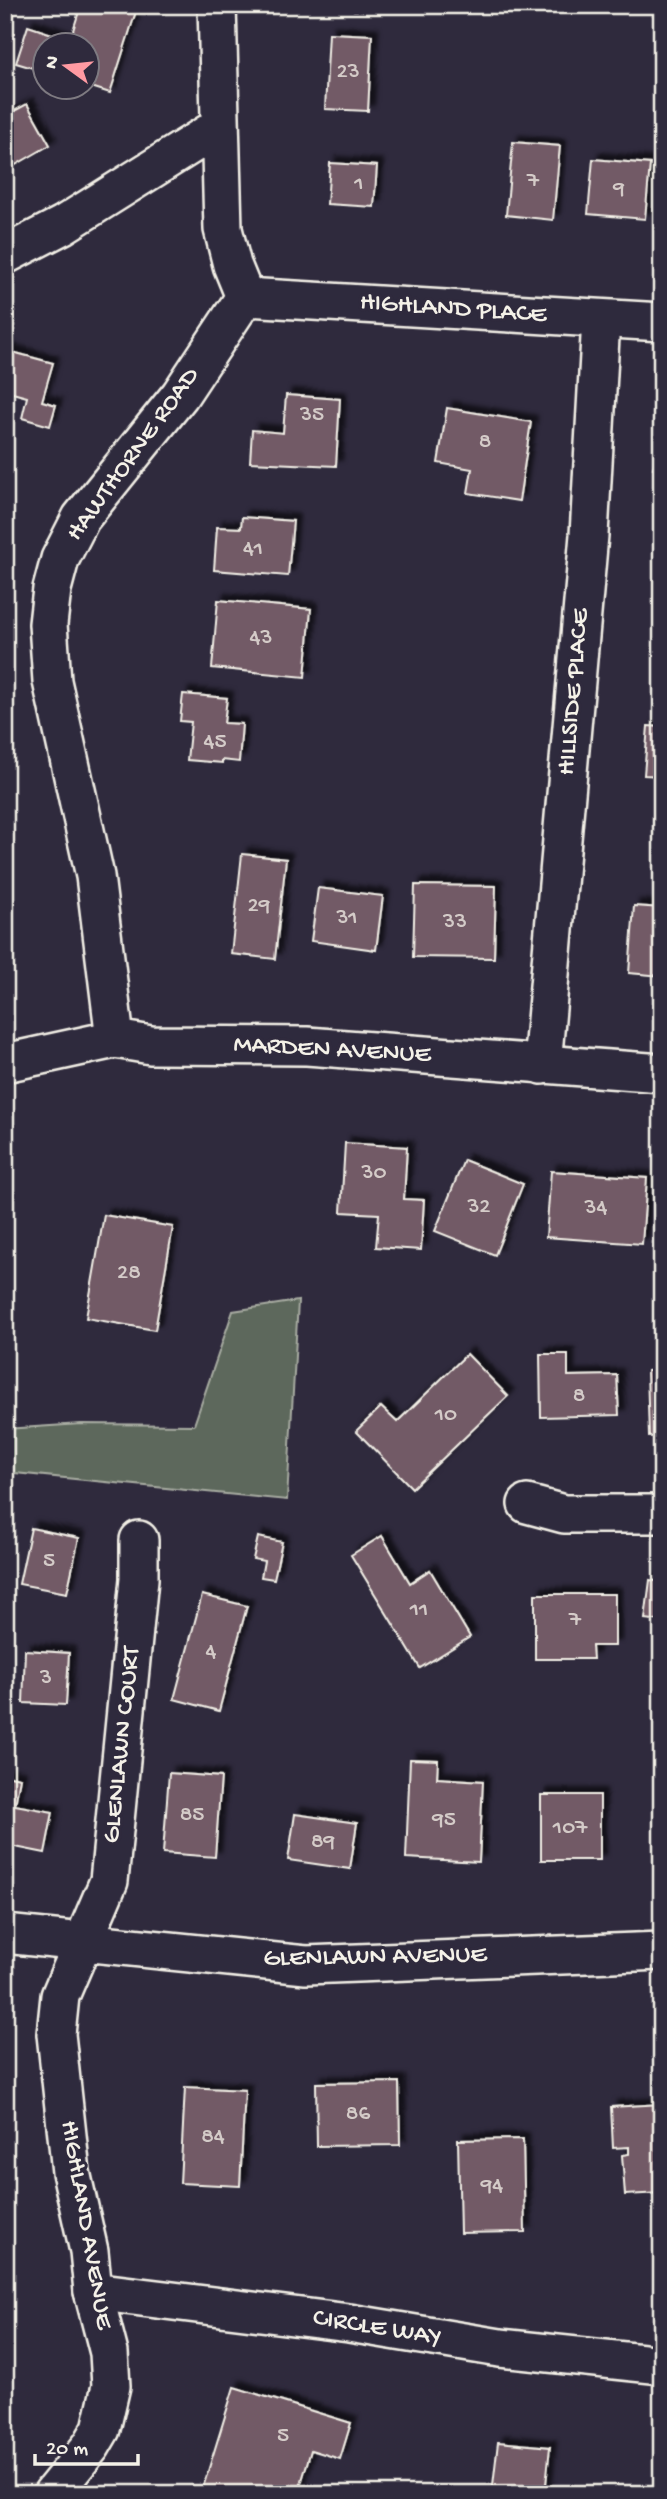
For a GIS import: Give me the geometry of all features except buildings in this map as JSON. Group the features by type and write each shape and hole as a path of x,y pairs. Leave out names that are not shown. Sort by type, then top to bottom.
{"street":[{"path":"217,5 223,229 232,265 245,297"},
{"path":"5,255 63,225 219,127"},
{"name":"HIGHLAND PLACE","path":"245,297 662,322"},
{"name":"HAWTHORNE ROAD","path":"115,1039 95,876 52,681 48,624 52,589 60,559 81,518 180,395 245,297"},
{"name":"HILLSIDE PLACE","path":"542,1065 589,536 601,319"},
{"name":"MARDEN AVENUE","path":"5,1063 115,1039 151,1045 307,1046 662,1073"},
{"path":"527,1503 564,1514 662,1514"},
{"name":"GLENLAWN COURT","path":"83,1944 109,1881 139,1579 139,1540"},
{"name":"GLENLAWN AVENUE","path":"5,1934 306,1965 662,1951"},
{"name":"HIGHLAND AVENUE","path":"52,2494 91,2446 101,2429 111,2386 109,2353 93,2291 89,2251 71,2172 56,2034 60,1996 83,1944"},
{"name":"CIRCLE WAY","path":"93,2291 349,2323 500,2348 662,2365"}],"green space":[{"path":"298,1301 287,1500 5,1472 5,1429 81,1424 194,1425 233,1311"}]}
